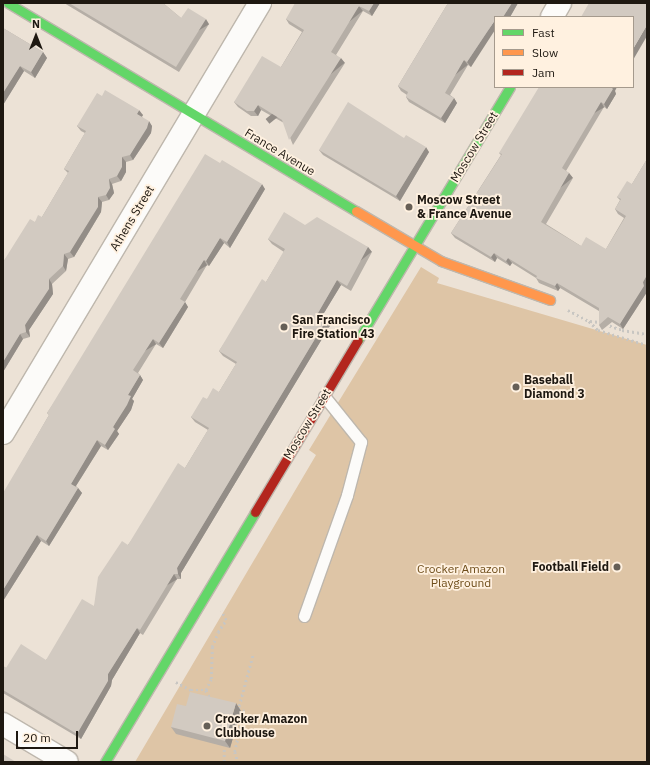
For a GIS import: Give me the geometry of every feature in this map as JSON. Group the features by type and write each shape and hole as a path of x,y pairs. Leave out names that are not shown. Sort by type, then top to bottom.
{"street":[{"name":"France Avenue","path":"8,3 193,115 441,261 550,300"},
{"name":"Athens Street","path":"3,433 260,3"},
{"path":"553,16 560,3"},
{"name":"Moscow Street","path":"105,762 509,88"},
{"path":"3,724 67,762"}],"lane":[{"path":"304,616 347,495 361,442 324,396"}],"path":[{"path":"550,300 589,321 647,334"},
{"path":"589,321 598,330 647,345"},
{"path":"215,699 208,695 206,690 211,679 212,647 218,632 226,620 224,613"},
{"path":"239,706 253,654"},
{"path":"158,672 192,690 206,690"},
{"path":"227,703 239,706 244,711 235,752 238,762"},
{"path":"224,747 224,762"}],"green space":[{"name":"Crocker Amazon Playground","path":"421,267 439,278 437,283 647,345 647,762 135,762 316,455 309,450"}],"building":[{"path":"69,3 163,3 181,18 188,8 206,19 176,67"},
{"path":"295,3 374,3 369,11 359,6 331,52 341,58 289,140 282,120 258,105 254,111 247,111 234,102 262,56 281,67 304,30 286,19"},
{"path":"448,3 512,3 504,16 494,16 494,22 467,62 464,60 445,93 454,98 441,118 406,97 408,92 398,86"},
{"path":"589,3 647,3 647,25 634,47 634,16 582,16"},
{"path":"3,28 43,52 31,72 20,66 3,93"},
{"path":"538,88 613,89 604,104 601,102 562,168 569,173 541,222 581,246 586,237 606,249 626,216 615,209 621,199 617,197 627,181 632,184 647,159 647,275 643,282 644,286 620,324 608,317 599,325 599,308 557,283 555,286 536,278 537,276 508,258 506,261 494,253 491,257 451,233 502,154 499,153"},
{"path":"105,90 139,110 137,114 149,121 147,128 130,155 122,157 122,167 117,176 109,179 110,188 106,195 98,197 98,207 70,252 64,254 63,266 49,279 49,289 25,325 26,332 20,334 3,362 3,262 30,219 35,222 38,215 42,217 69,171 64,169 86,131 77,126 97,93 102,96"},
{"path":"348,102 404,138 406,135 426,147 396,196 319,150"},
{"path":"205,154 220,163 222,160 262,184 227,242 220,238 206,261 204,260 180,299 185,302 159,343 153,339 133,370 140,375 128,395 131,396 127,405 113,427 115,429 105,445 97,440 71,484 78,488 46,541 37,535 3,590 3,493 49,415 47,413"},
{"path":"284,212 305,225 317,217 368,247 347,286 337,280 318,313 327,319 177,568 178,574 174,574 140,630 137,628 108,674 108,681 77,734 3,690 3,666 6,668 21,644 46,660 82,599 94,606 98,577 122,541 128,545 178,463 185,468 209,428 191,417 203,397 207,399 213,388 219,392 237,362 219,351 262,279 266,282 285,249 268,239"},
{"name":"Crocker Amazon Clubhouse","path":"190,692 236,703 225,741 171,727 177,704 186,706"},
{"path":"3,754 16,762 3,762"}],"traffic: fast":[{"path":"8,3 356,211"},
{"path":"358,340 509,88"},
{"path":"105,762 255,512"}],"traffic: slow":[{"path":"356,211 441,261 550,300"}],"traffic: jam":[{"path":"255,512 358,340"}],"place":[{"name":"Moscow Street & France Avenue","path":"409,207"},
{"name":"San Francisco Fire Station 43","path":"284,327"},
{"name":"Baseball Diamond 3","path":"516,387"},
{"name":"Football Field","path":"617,567"},
{"name":"Crocker Amazon Clubhouse","path":"207,726"}]}
